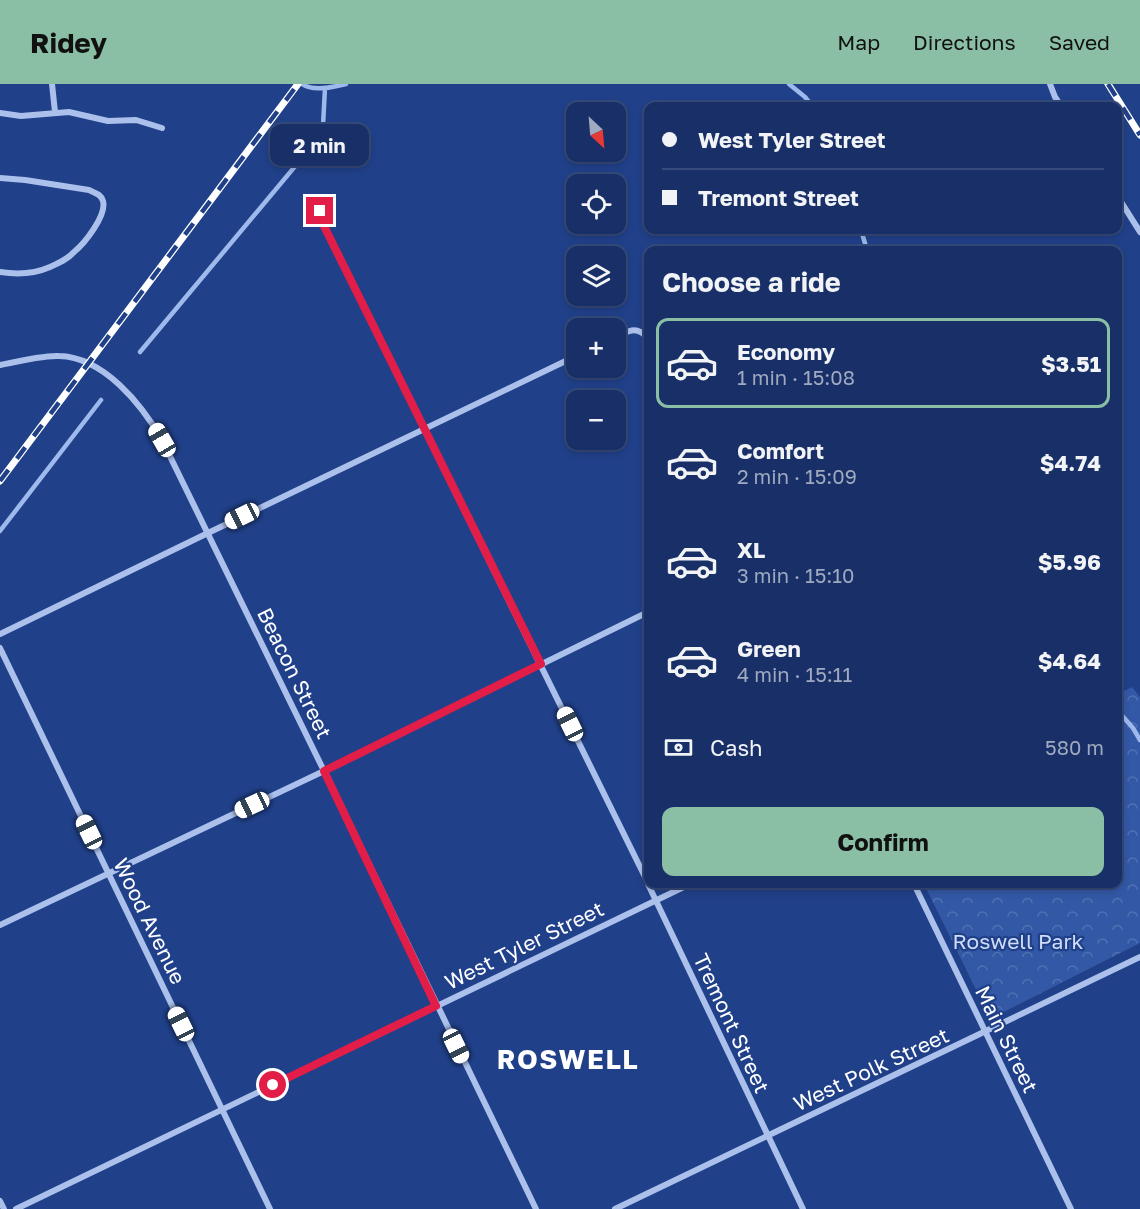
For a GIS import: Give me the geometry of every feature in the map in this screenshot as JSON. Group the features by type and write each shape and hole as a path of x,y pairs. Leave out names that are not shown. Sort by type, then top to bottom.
{"street":[{"path":"52,84 55,112"},
{"path":"1050,84 1058,102"},
{"path":"0,113 21,116 69,112 108,121 136,120 162,128"},
{"path":"0,178 89,190 99,194 103,200 103,209 99,221 83,243 65,260 36,272 20,274 0,272"},
{"path":"1122,203 1140,232"},
{"name":"Tremont Street","path":"320,211 323,224 644,875"},
{"path":"626,332 637,330 644,334"},
{"name":"Beacon Street","path":"0,365 58,355 88,363 120,386 140,406 162,440 536,1209"},
{"path":"0,634 566,361"},
{"path":"0,925 324,771 644,614"},
{"name":"Wood Avenue","path":"0,648 270,1209"},
{"name":"Tremont Street","path":"650,888 803,1209"},
{"name":"West Tyler Street","path":"16,1209 682,888"},
{"name":"Main Street","path":"916,888 1071,1209"},
{"name":"West Polk Street","path":"615,1209 1140,957"},
{"path":"0,1201 4,1209"}],"green space":[{"name":"Roswell Park","path":"1132,687 1140,697 1140,943 996,1016 989,1016 926,888 1122,888 1122,692"}],"waterway":[{"path":"302,84 312,88 346,84"},
{"path":"789,84 809,102"},
{"path":"140,352 307,152 323,126 325,88"},
{"path":"862,234 866,246"},
{"path":"0,531 101,400"},
{"path":"1122,716 1140,740"}],"railway":[{"path":"0,481 298,84"},
{"path":"1108,84 1119,102"},
{"path":"1122,106 1140,135"}],"district":[{"name":"ROSWELL","path":"568,1059"}],"route":[{"path":"273,1085 436,1006 324,771 541,664 323,224 320,211"}]}
